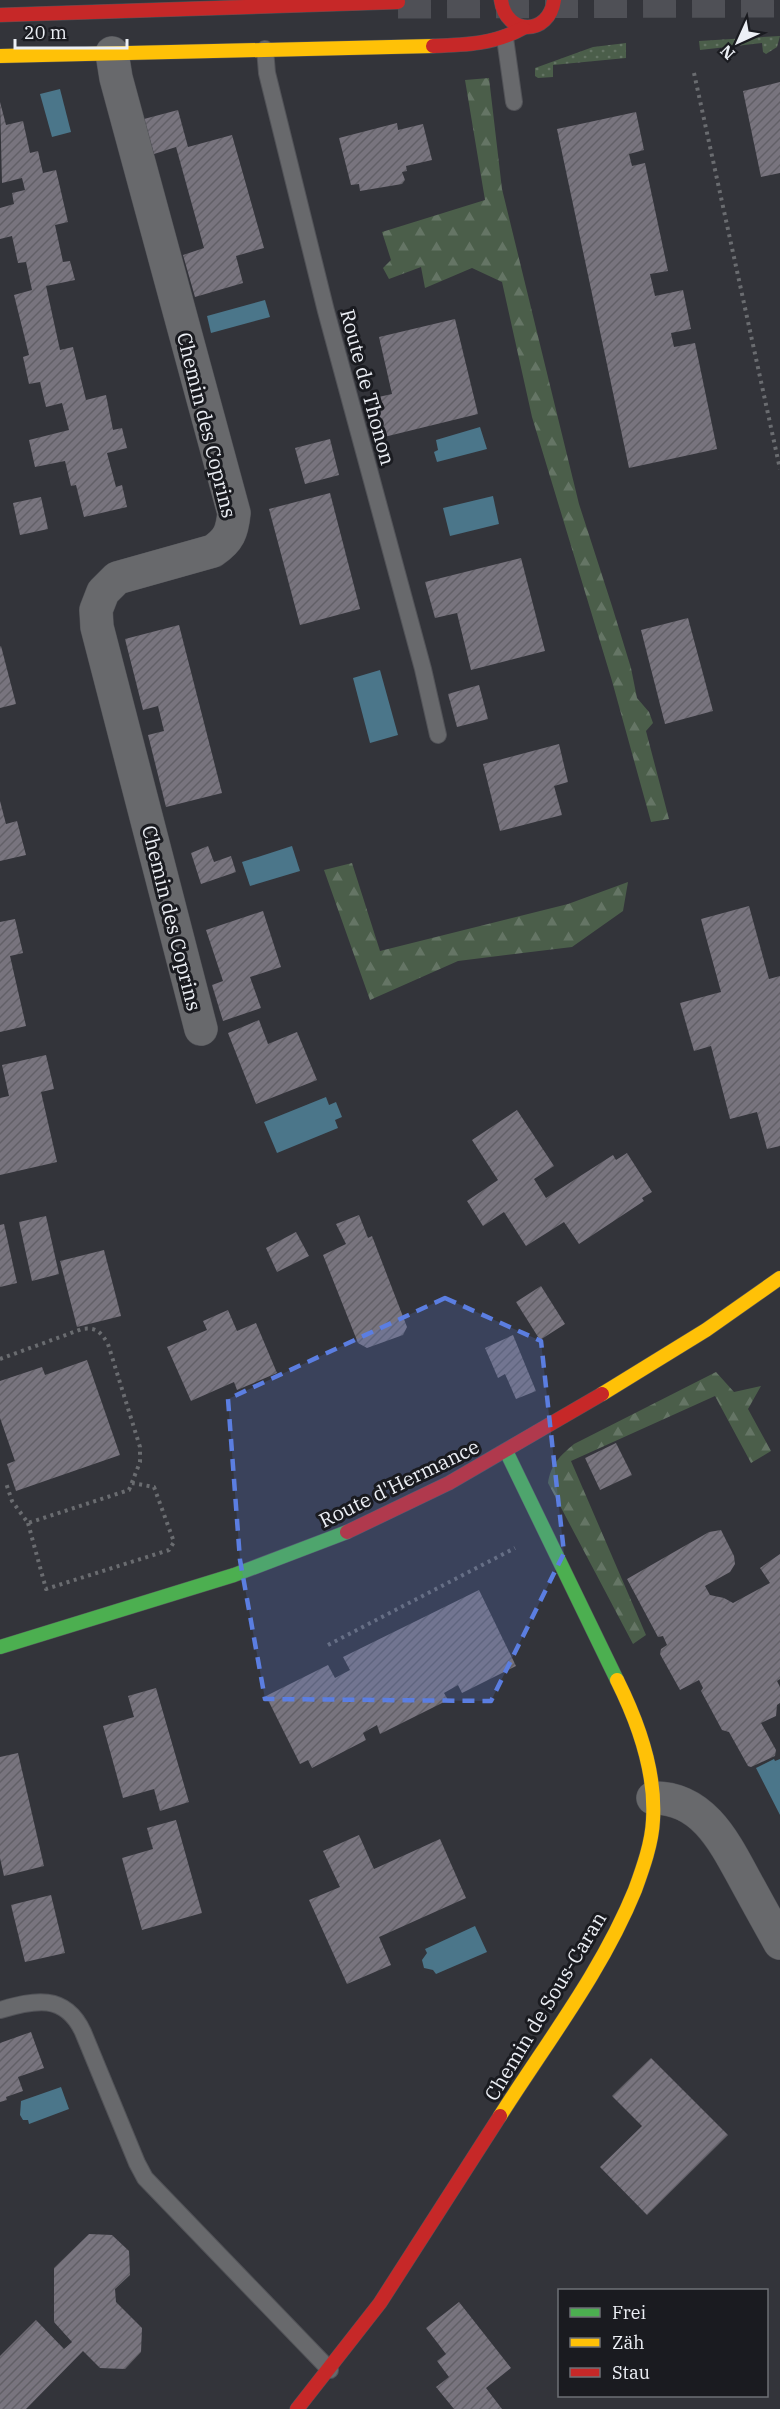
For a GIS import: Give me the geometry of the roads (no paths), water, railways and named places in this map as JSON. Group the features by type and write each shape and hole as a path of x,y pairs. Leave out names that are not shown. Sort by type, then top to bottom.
{"street":[{"path":"501,0 503,14 508,20 523,28"},
{"path":"0,56 466,45 505,38 523,28 540,26 552,13 554,0"},
{"path":"0,15 398,2"},
{"name":"Chemin des Coprins","path":"112,53 116,78 234,513 232,531 225,543 213,550 117,578 103,592 96,610 97,627 201,1029"},
{"name":"Route d'Hermance","path":"1,1643 231,1575 321,1543 417,1500 506,1451 710,1328 780,1278"},
{"name":"Chemin de Sous-Caran","path":"297,2409 330,2370 390,2289 583,1987 633,1893 651,1836 653,1798 642,1742 628,1702 506,1451"},
{"path":"653,1798 664,1798 687,1806 699,1813 713,1827 725,1844 780,1943"}],"lane":[{"path":"505,38 513,102"},
{"name":"Route de Thonon","path":"265,49 267,73 323,300 423,669 438,735"},
{"path":"0,2010 32,2001 43,2001 62,2007 71,2013 84,2032 145,2178 330,2370"}],"water":[{"path":"60,89 71,132 52,137 40,94"},
{"path":"265,300 270,317 211,333 207,316"},
{"path":"480,427 487,449 437,462 434,452 438,450 436,440"},
{"path":"493,496 499,524 450,536 443,508"},
{"path":"380,670 398,735 370,743 353,678"},
{"path":"292,846 300,871 250,886 242,862"},
{"path":"326,1097 329,1105 336,1102 342,1117 335,1120 338,1128 277,1153 264,1122"},
{"path":"774,1759 775,1761 780,1759 780,1815 756,1768"},
{"path":"475,1926 487,1952 436,1974 433,1970 424,1968 422,1960 427,1953 425,1949"},
{"path":"61,2087 69,2109 29,2124 28,2120 23,2120 20,2115 21,2101"}],"tunnel":[{"path":"398,2 780,1"}]}
